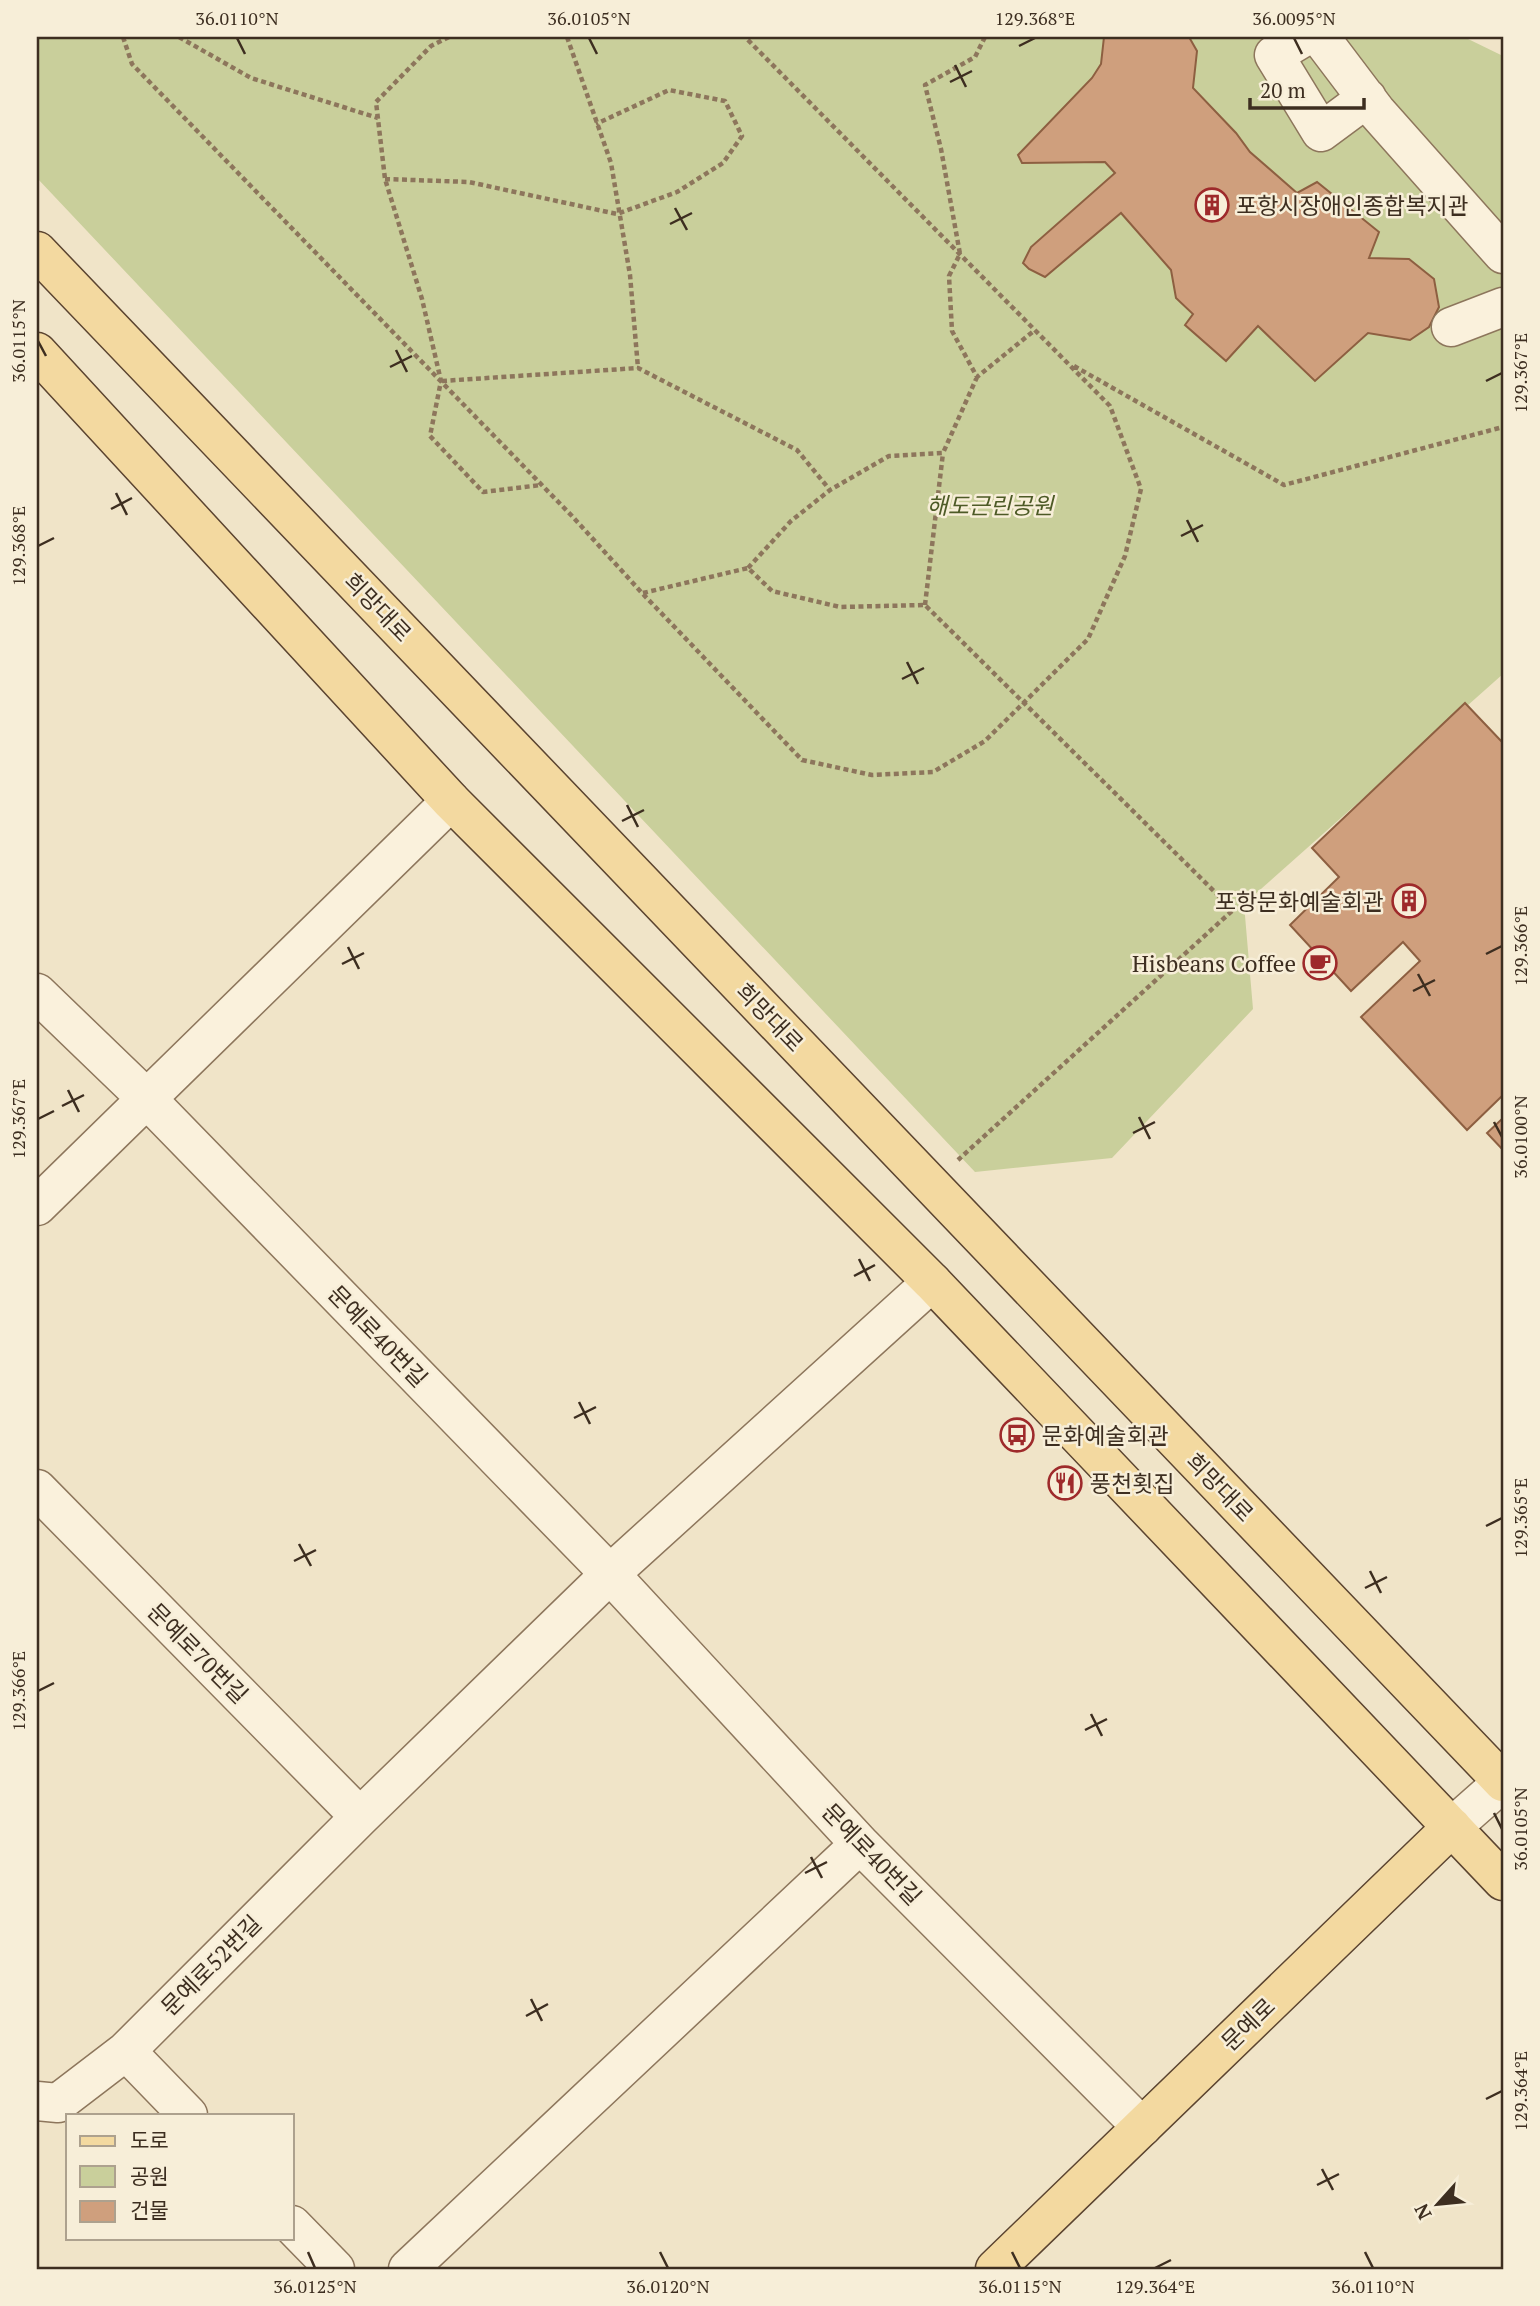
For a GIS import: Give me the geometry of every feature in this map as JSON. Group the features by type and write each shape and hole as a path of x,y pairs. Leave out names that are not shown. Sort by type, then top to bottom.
{"main road":[{"name":"희망대로","path":"37,251 1503,1782"},
{"path":"37,352 451,801 932,1282 1503,1881"},
{"name":"문예로","path":"995,2269 1452,1827"}],"street":[{"path":"1304,37 1274,55 1321,132 1367,98"},
{"path":"1320,37 1367,98 1503,254"},
{"path":"1451,327 1503,307"},
{"path":"37,1206 451,801"},
{"name":"문예로40번길","path":"43,1005 146,1098 610,1574 860,1844 1142,2127"},
{"path":"360,1817 610,1574 932,1282"},
{"name":"문예로70번길","path":"37,1489 360,1817"},
{"name":"문예로","path":"1452,1827 1503,1782"},
{"name":"문예로52번길","path":"126,2051 360,1817"},
{"path":"408,2269 860,1844"},
{"path":"37,2101 58,2103 126,2051 187,2114"},
{"path":"294,2227 335,2269"}],"path":[{"path":"123,37 132,64 542,484 802,760 872,775 933,772 985,741 1088,639 1125,556 1141,489 1110,406 745,37"},
{"path":"179,37 251,78 378,118"},
{"path":"449,37 431,47 376,102 385,179 422,299 441,382 430,436 483,492 542,484"},
{"path":"567,37 611,163 630,275 638,368"},
{"path":"977,377 952,331 949,276 960,254 942,149 925,85 975,57 985,37"},
{"path":"385,179 469,182 618,214 677,192 723,163 742,136 725,101 669,90 596,124"},
{"path":"925,605 943,453 977,377 1035,330"},
{"path":"1067,362 1284,485 1503,427"},
{"path":"441,382 638,368 797,450 830,490"},
{"path":"642,593 748,568 791,521 830,490 889,456 943,453"},
{"path":"748,568 772,591 840,607 925,605 1233,909 930,1184"}],"green space":[{"name":"해도근린공원","path":"37,37 1464,37 1503,56 1503,674 1244,904 1253,1009 1112,1158 975,1172 37,178"}],"building":[{"name":"포항시장애인종합복지관","path":"1104,37 1189,37 1197,51 1193,88 1236,133 1250,152 1297,193 1317,182 1379,232 1369,258 1409,259 1434,279 1439,307 1429,327 1410,340 1368,333 1315,381 1258,326 1226,361 1185,325 1193,314 1176,298 1171,270 1121,213 1045,277 1029,269 1023,263 1031,247 1115,173 1105,162 1022,163 1018,155 1092,78 1101,64"},
{"name":"포항문화예술회관","path":"1465,703 1503,743 1503,1095 1467,1130 1361,1017 1420,961 1403,942 1351,991 1290,925 1339,877 1312,848"},
{"path":"1503,1118 1503,1150 1487,1133"}],"place":[{"name":"포항시장애인종합복지관","path":"1212,205"},
{"name":"포항문화예술회관","path":"1409,901"},
{"name":"Hisbeans Coffee","path":"1320,963"},
{"name":"문화예술회관","path":"1017,1435"},
{"name":"풍천횟집","path":"1065,1483"}]}
